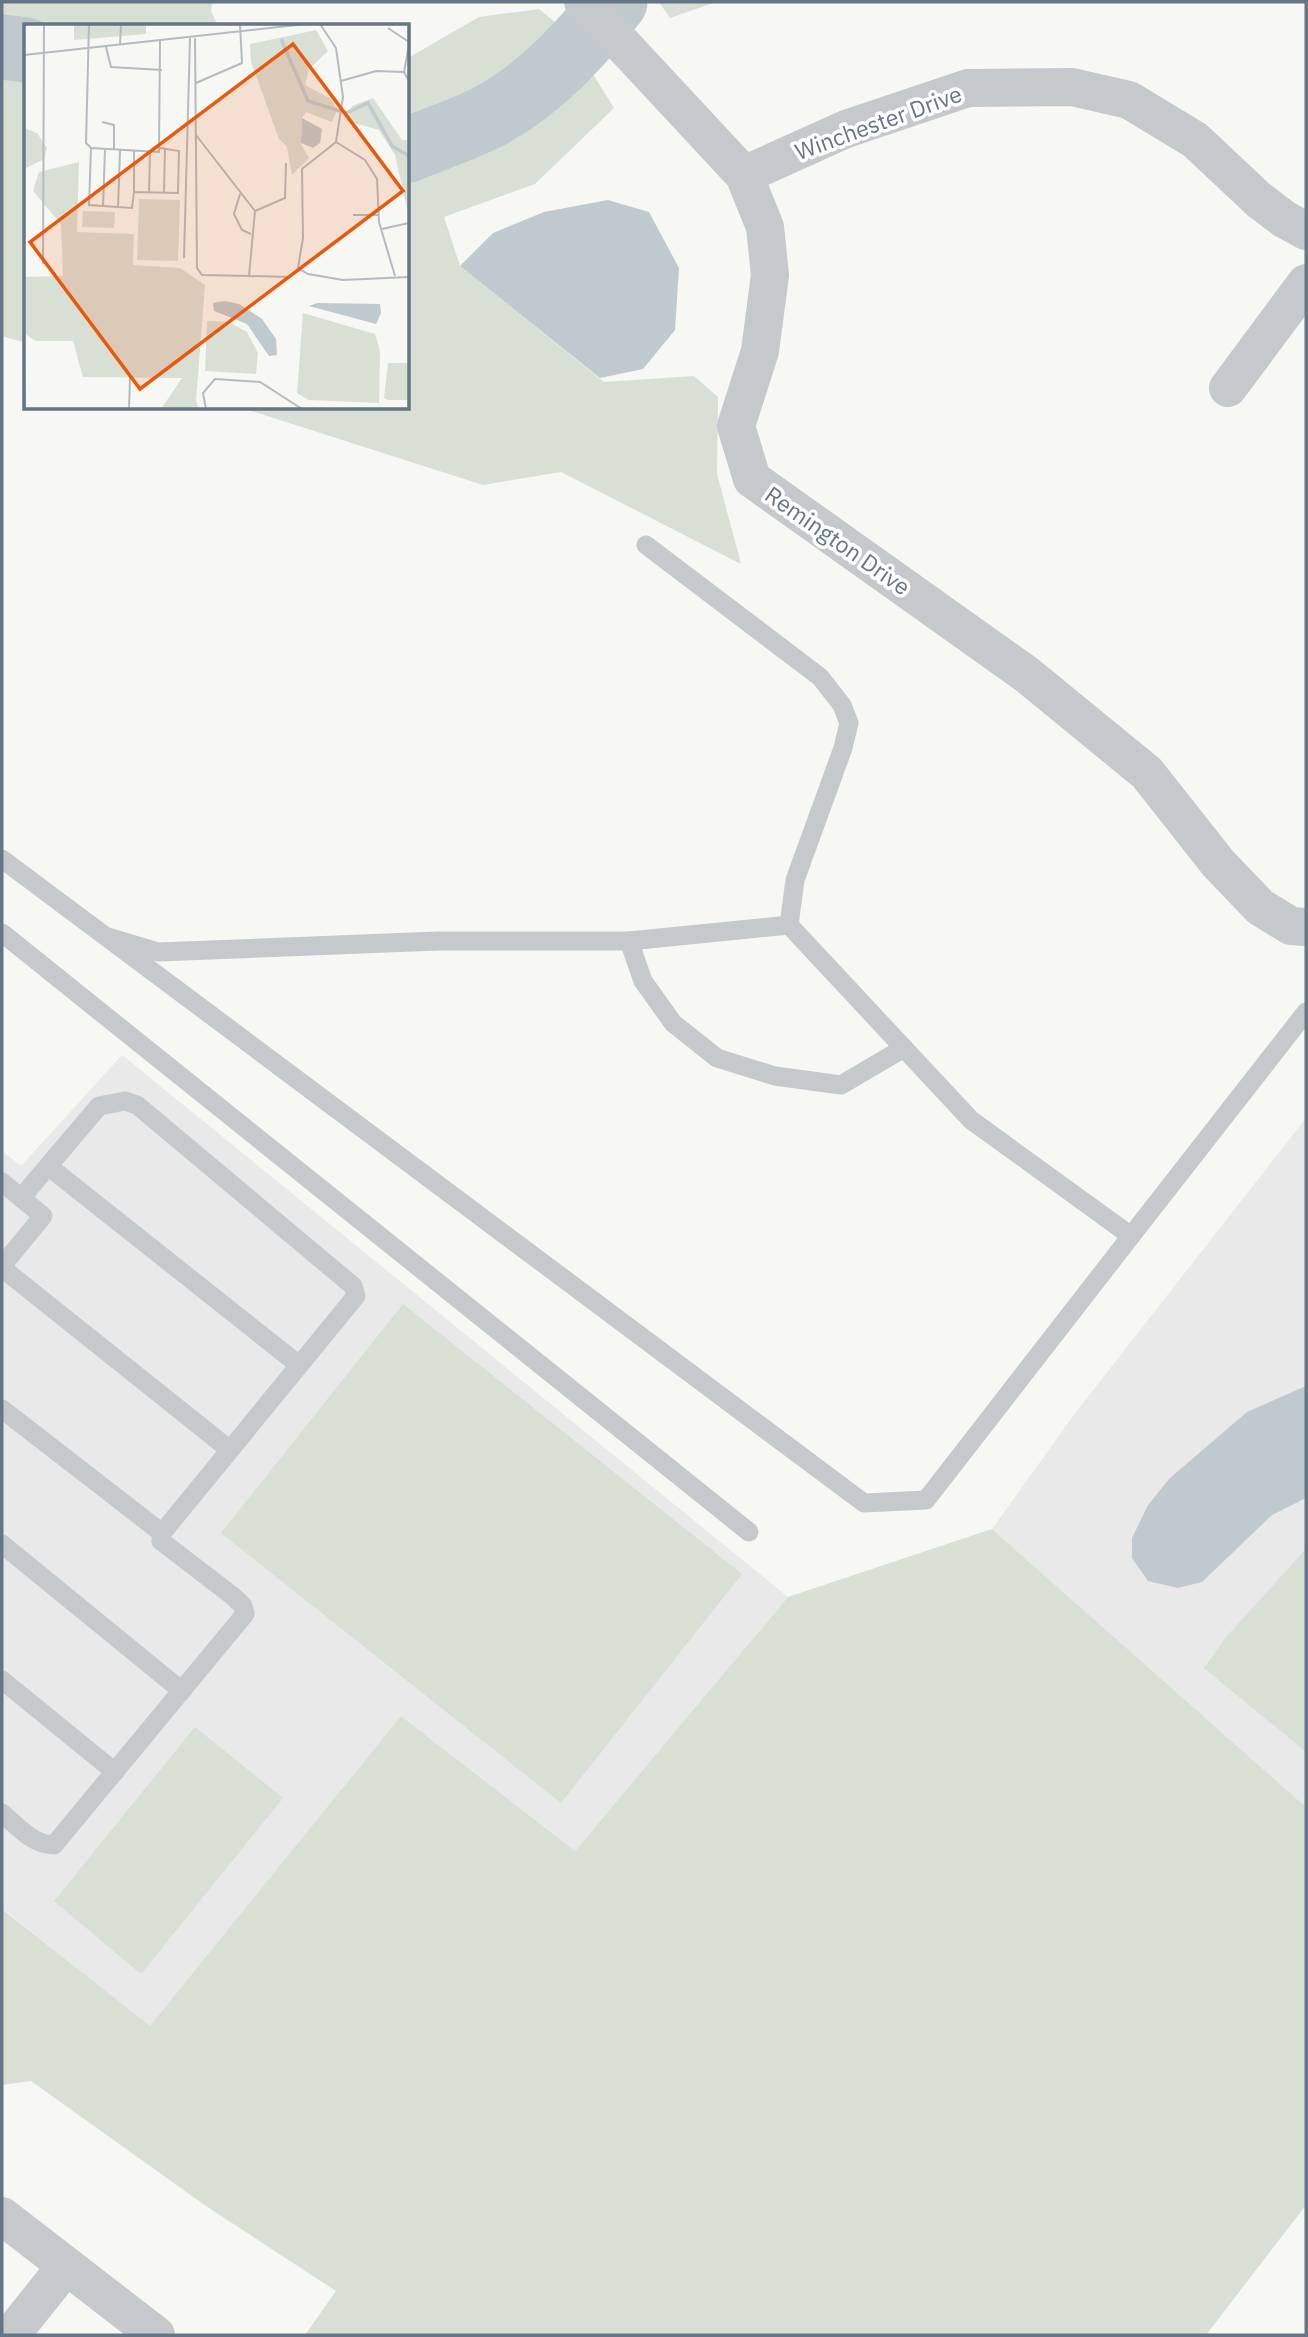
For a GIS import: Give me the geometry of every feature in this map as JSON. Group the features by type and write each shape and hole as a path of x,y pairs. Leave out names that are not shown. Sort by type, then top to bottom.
{"street":[{"name":"Remington Drive","path":"583,2 744,175 765,227 770,275 760,351 736,426 752,479 1026,674 1147,773 1218,863 1260,907 1291,926 1306,926"},
{"name":"Winchester Drive","path":"744,175 846,129 968,88 1072,87 1129,100 1195,140 1259,200 1306,231"},
{"path":"1228,388 1306,283"},
{"path":"2,2216 156,2335"},
{"path":"11,2335 66,2266"}],"lane":[{"path":"646,545 820,677 842,705 849,723 843,748 795,880 789,925"},
{"path":"2,859 864,1503 926,1500 1306,1012"},
{"path":"105,936 158,952 438,941 629,941 789,925"},
{"path":"789,925 971,1120 1131,1236"},
{"path":"2,933 749,1532"},
{"path":"629,941 643,981 673,1023 717,1058 775,1076 841,1086 904,1048"},
{"path":"2,1813 33,1839 44,1845 54,1845 245,1614 243,1606 234,1597 161,1541 162,1533 356,1296 353,1286 137,1105 125,1101 99,1106 21,1198"},
{"path":"48,1166 299,1365"},
{"path":"2,1182 43,1216 2,1267 230,1450"},
{"path":"2,1409 162,1533"},
{"path":"2,1544 182,1691"},
{"path":"2,1680 115,1772"}],"shaded area":[{"path":"2,2 212,2 211,11 217,24 24,24 24,342 2,336"},
{"path":"659,2 716,2 670,18"},
{"path":"539,9 566,31 614,108 535,184 444,217 460,266 604,382 694,376 718,397 717,474 741,564 561,472 483,485 248,410 410,410 410,57 479,17"},
{"path":"608,200 649,212 679,268 675,330 643,369 600,378 460,266 493,233 544,212"},
{"path":"122,1055 788,1597 575,1851 401,1716 150,2027 2,1908 2,1151 21,1166"},
{"path":"1306,1118 1306,1807 992,1529 1076,1412"},
{"path":"403,1304 742,1574 561,1803 221,1533"},
{"path":"1306,1386 1306,1498 1272,1515 1202,1582 1178,1588 1148,1581 1132,1558 1132,1538 1148,1505 1170,1478 1247,1412"},
{"path":"992,1529 1306,1807 1306,2205 1206,2335 305,2335 336,2291 206,2206 31,2081 2,2085 2,1909 150,2026 401,1716 575,1851 788,1597"},
{"path":"1306,1549 1306,1752 1204,1668 1226,1637"},
{"path":"195,1727 283,1798 141,1974 54,1901"}],"waterway":[{"path":"410,149 488,117 524,94 572,51 615,2"},
{"path":"2,47 24,50"}]}
